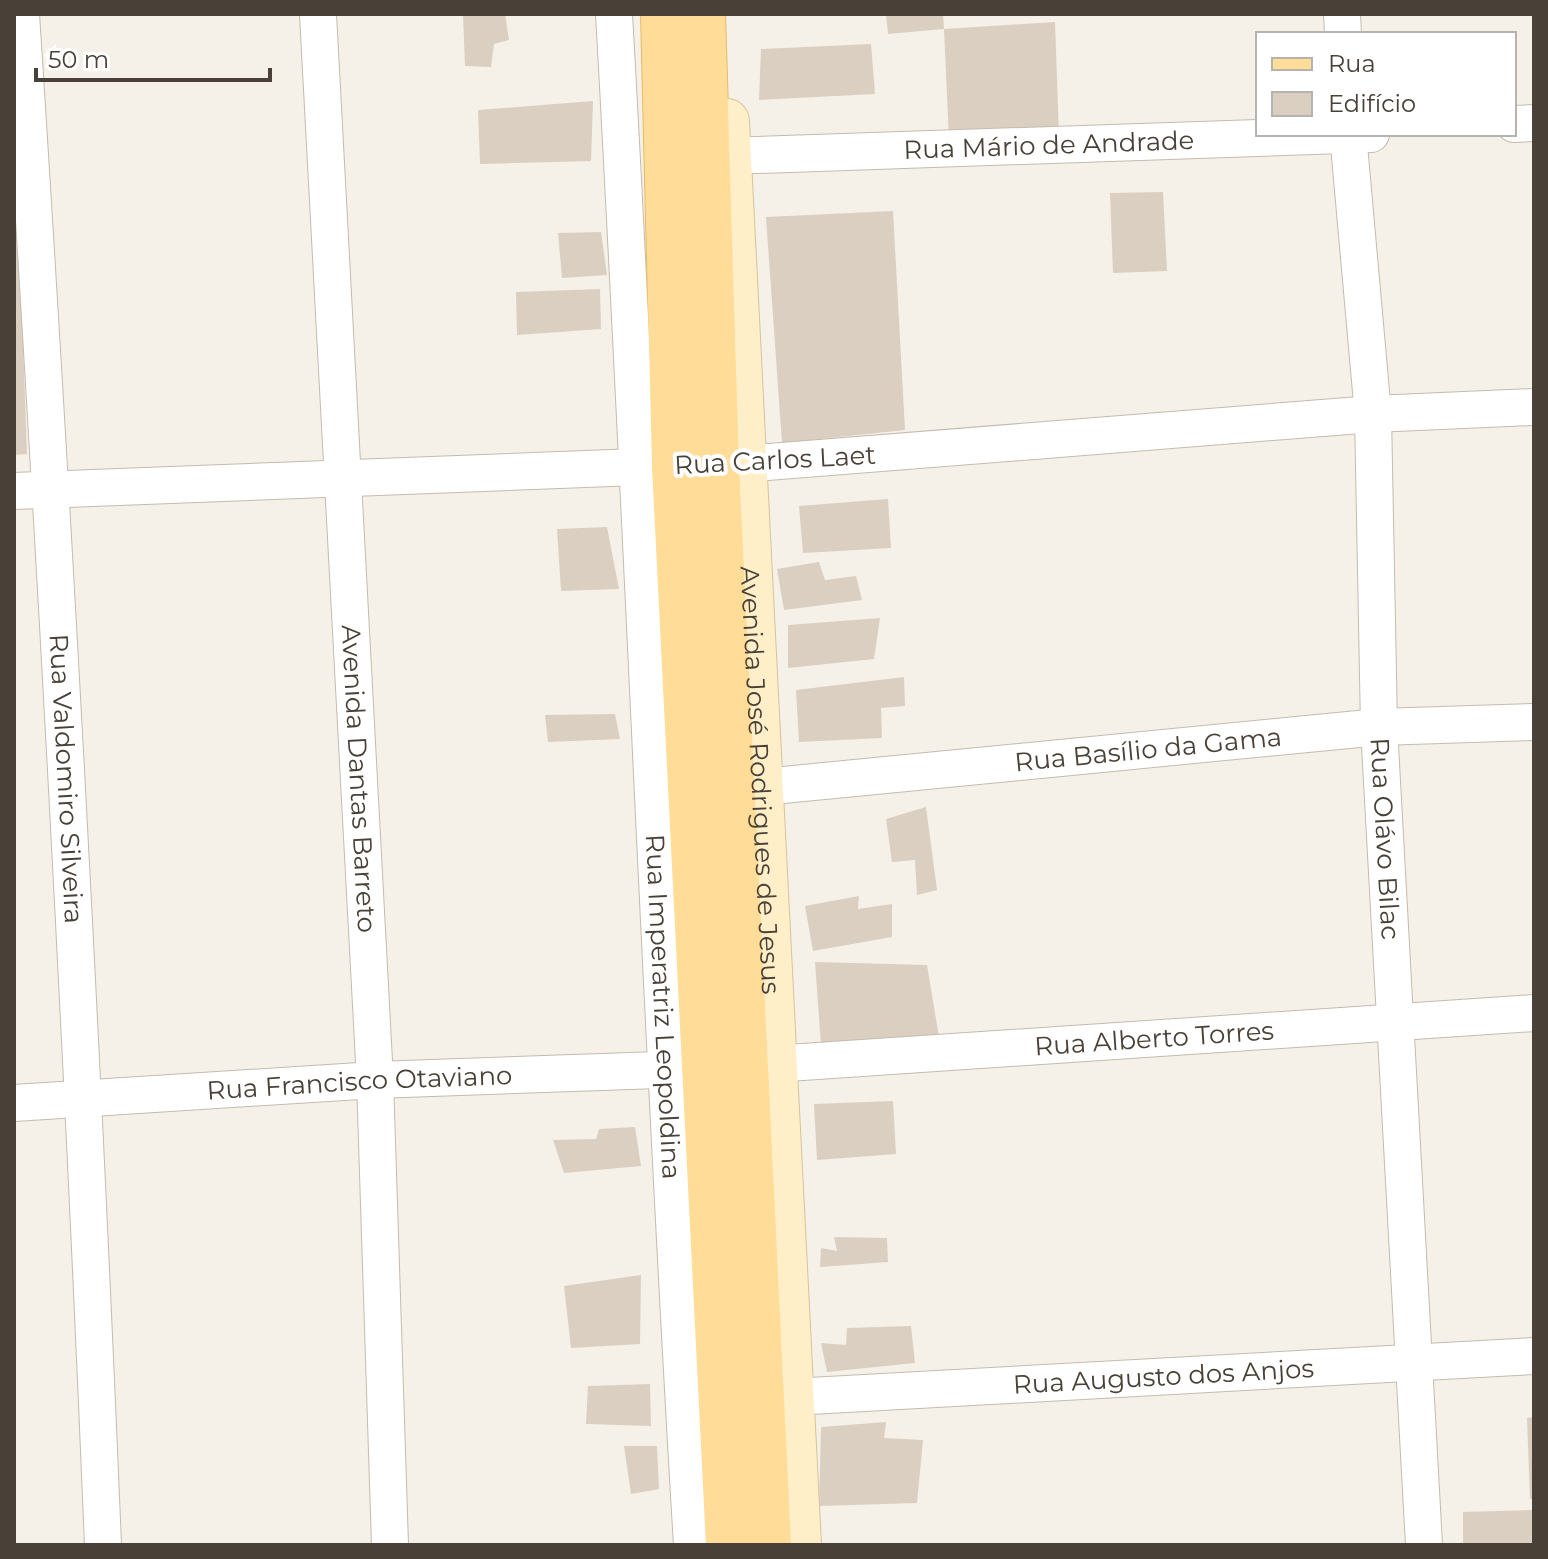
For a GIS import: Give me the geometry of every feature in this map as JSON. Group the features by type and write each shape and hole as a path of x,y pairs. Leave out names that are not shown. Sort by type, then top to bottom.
{"main road":[{"path":"663,14 656,466 684,1070 728,1545"},
{"name":"Avenida José Rodrigues de Jesus","path":"703,14 732,466 769,1545"}],"street":[{"name":"Rua Valdomiro Silveira","path":"21,14 52,488 84,1098 103,1545"},
{"name":"Avenida Dantas Barreto","path":"318,14 375,1080 390,1545"},
{"path":"614,14 656,466"},
{"name":"Avenida José Rodrigues de Jesus","path":"721,14 729,156 732,466 762,787 773,1064 799,1545"},
{"name":"Rua Mário de Andrade","path":"729,156 1326,136"},
{"name":"Rua Olávo Bilac","path":"1356,136 1373,414 1379,727 1424,1545"},
{"name":"Rua Carlos Laet","path":"14,491 341,476 732,466 1373,414 1534,407"},
{"name":"Rua Basílio da Gama","path":"762,787 1379,727 1534,722"},
{"name":"Rua Alberto Torres","path":"773,1064 1534,1013"},
{"name":"Rua Francisco Otaviano","path":"14,1103 375,1080 684,1070"},
{"name":"Rua Imperatriz Leopoldina","path":"684,1070 692,1545"},
{"name":"Rua Augusto dos Anjos","path":"792,1397 1534,1356"}],"building":[{"path":"463,14 505,14 509,40 494,44 491,67 465,66"},
{"path":"886,14 943,14 944,29 888,34"},
{"path":"1055,22 1059,136 949,140 944,29"},
{"path":"871,44 875,94 759,100 761,49"},
{"path":"593,101 591,161 480,164 478,110"},
{"path":"14,172 17,172 27,454 14,455"},
{"path":"1163,192 1167,271 1113,273 1110,193"},
{"path":"893,211 905,430 782,443 766,217"},
{"path":"601,232 607,275 562,278 558,233"},
{"path":"600,289 601,329 517,335 516,292"},
{"path":"888,499 891,548 803,553 799,506"},
{"path":"607,527 619,589 561,591 557,529"},
{"path":"819,562 825,580 856,576 862,600 784,610 777,569"},
{"path":"880,618 874,659 788,668 788,625"},
{"path":"904,677 905,706 881,708 882,738 799,742 796,690"},
{"path":"615,714 620,739 548,742 545,715"},
{"path":"926,807 937,890 917,895 915,860 892,862 886,819"},
{"path":"859,896 858,909 892,904 892,937 813,951 805,906"},
{"path":"815,962 927,965 939,1037 821,1045"},
{"path":"893,1101 896,1154 817,1160 814,1104"},
{"path":"635,1127 641,1166 564,1173 553,1140 596,1139 599,1129"},
{"path":"834,1237 887,1238 888,1262 820,1267 821,1248 837,1251"},
{"path":"641,1275 640,1344 571,1348 564,1286"},
{"path":"911,1326 915,1363 827,1372 821,1343 846,1345 847,1328"},
{"path":"650,1384 651,1426 586,1424 588,1386"},
{"path":"1534,1417 1534,1499 1530,1499 1527,1418"},
{"path":"886,1422 884,1438 923,1440 917,1503 819,1506 821,1427"},
{"path":"624,1446 657,1446 659,1489 631,1494"},
{"path":"1534,1510 1534,1545 1463,1545 1463,1512"}]}
